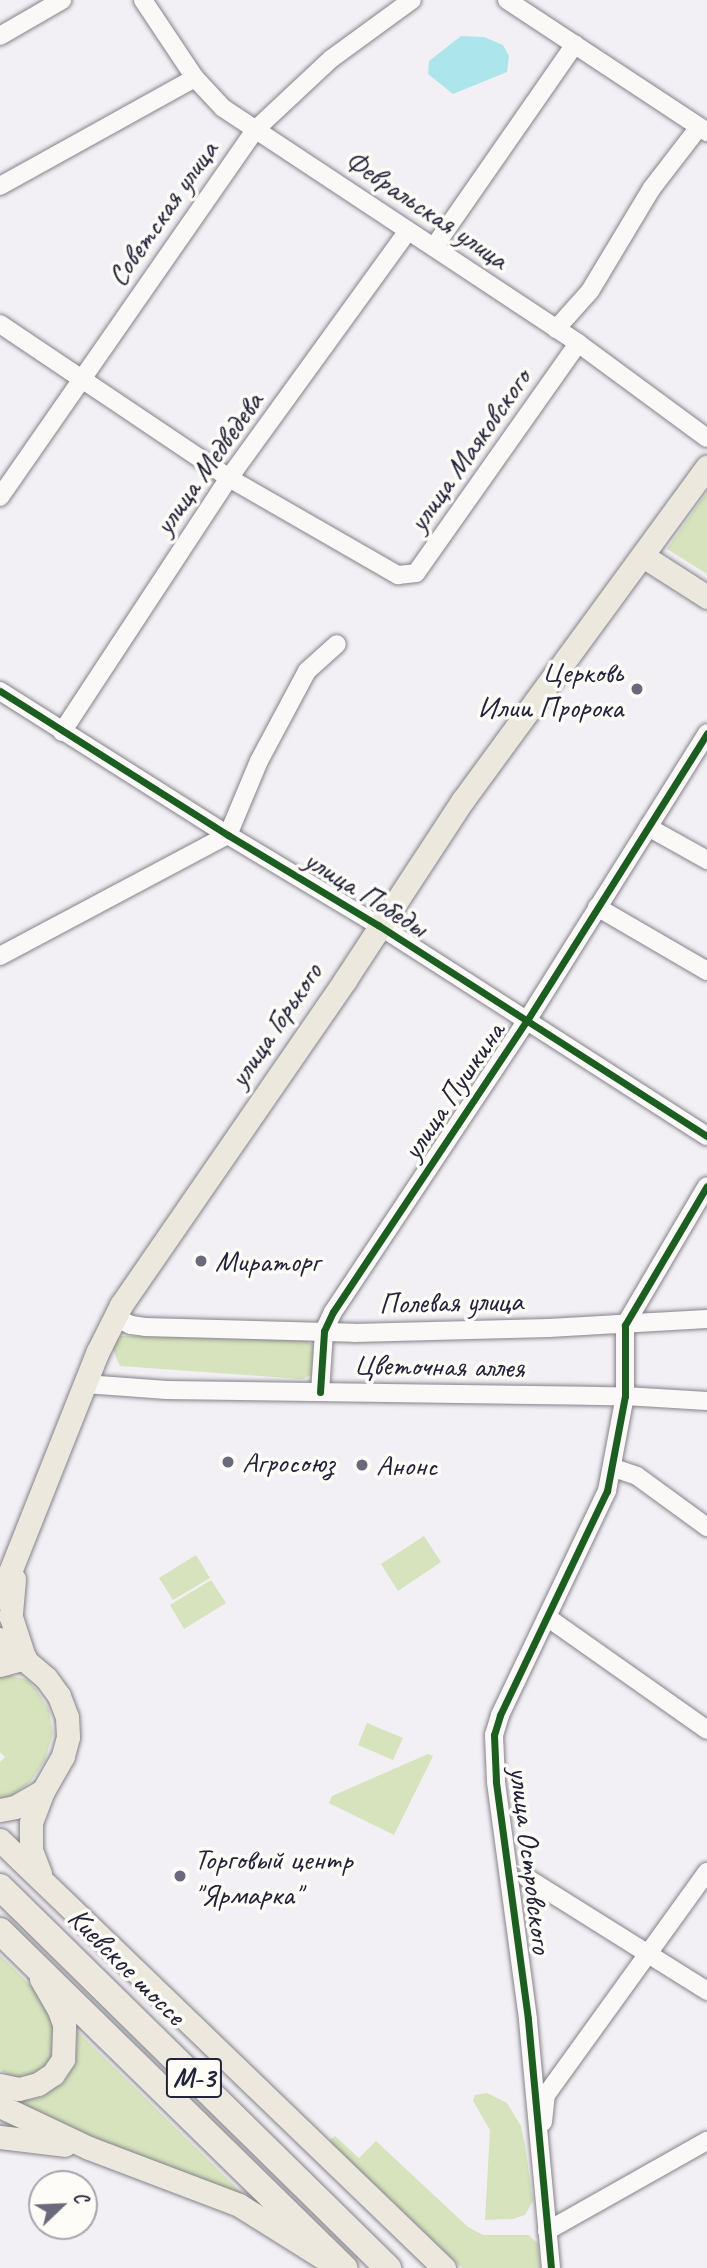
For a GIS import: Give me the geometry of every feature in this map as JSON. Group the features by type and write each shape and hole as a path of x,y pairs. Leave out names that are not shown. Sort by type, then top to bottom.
{"highway":[{"name":"Киевское шоссе","path":"0,1887 388,2268"},
{"name":"М-3","path":"0,1931 342,2268"}],"main road":[{"name":"улица Горького","path":"16,1562 114,1317 345,980 463,800 707,467"},
{"path":"643,556 707,597"},
{"path":"0,1597 16,1562"},
{"path":"16,1562 10,1608 13,1631 25,1658"},
{"path":"0,1639 25,1658 55,1689 68,1724 63,1756 43,1791 29,1837 33,1858 43,1879"},
{"path":"0,1665 25,1658"},
{"path":"0,1810 15,1807 43,1791"},
{"path":"0,1840 444,2268"},
{"path":"0,2085 19,2089 38,2084 53,2074 65,2053 64,2025 60,2010 20,1951"},
{"path":"0,2106 89,2148 239,2205 342,2268"},
{"path":"0,2137 89,2148"}],"street":[{"path":"0,36 62,0"},
{"name":"Февральская улица","path":"143,0 195,78 223,108 254,131 271,139 556,328 707,438"},
{"name":"Советская улица","path":"0,497 254,131 331,59 412,0"},
{"path":"507,0 703,129 652,188 590,291 556,328"},
{"path":"434,247 575,44"},
{"path":"0,186 195,78"},
{"name":"улица Медведева","path":"62,732 229,478 408,231"},
{"path":"0,324 82,376 229,478"},
{"name":"улица Маяковского","path":"229,478 398,575 416,573 578,343"},
{"path":"0,956 228,835 259,761 307,671 337,644"},
{"name":"улица Победы","path":"0,691 228,835 379,925 707,1136"},
{"name":"улица Пушкина","path":"324,1331 333,1312 526,1022 707,733"},
{"path":"648,827 707,860"},
{"path":"597,907 707,971"},
{"path":"625,1325 707,1185"},
{"name":"Полевая улица","path":"114,1317 131,1325 145,1327 354,1333 625,1325 707,1319"},
{"name":"улица Островского","path":"551,2268 526,2007 496,1781 494,1735 500,1715 595,1520 614,1468 625,1396 625,1325"},
{"path":"320,1392 324,1331"},
{"name":"Цветочная аллея","path":"85,1384 167,1390 625,1396 707,1401"},
{"path":"614,1468 637,1476 707,1527"},
{"path":"547,1617 707,1730"},
{"path":"543,2122 546,2095 707,1872"},
{"path":"527,1878 707,1991"},
{"path":"547,2231 707,2141"}],"green space":[{"path":"707,492 707,574 667,549"},
{"path":"121,1336 301,1338 313,1345 315,1360 312,1375 302,1379 120,1366 113,1350 114,1341"},
{"path":"424,1536 441,1562 398,1591 381,1564"},
{"path":"196,1555 210,1578 173,1600 159,1578"},
{"path":"211,1580 226,1603 184,1629 170,1605"},
{"path":"0,1675 28,1680 36,1689 49,1710 53,1734 45,1760 31,1781 12,1796 0,1798 0,1762 5,1757 0,1752"},
{"path":"367,1723 403,1738 393,1760 358,1745"},
{"path":"428,1754 433,1756 394,1835 329,1803 332,1796"},
{"path":"0,1955 44,1999 52,2013 59,2050 38,2075 13,2079 0,2069"},
{"path":"77,2031 250,2201 133,2156 13,2103 42,2097 64,2082 76,2060"},
{"path":"487,2093 507,2103 521,2126 525,2145 533,2201 525,2215 513,2219 485,2220 490,2130 473,2101 475,2095"},
{"path":"335,2136 359,2158 376,2141 468,2227 483,2235 529,2235 538,2244 540,2268 462,2268 329,2141"}],"water":[{"path":"461,36 484,37 503,45 509,56 507,72 453,94 428,74 429,61"}],"cycle path":[{"path":"0,691 228,835 378,925 707,1136"},
{"path":"320,1392 324,1331 333,1312 526,1022 707,733"},
{"path":"551,2268 528,2019 496,1781 494,1735 500,1715 607,1491 625,1396 625,1325 707,1186"}],"place":[{"name":"Церковь Илии Пророка","path":"637,689"},
{"name":"Мираторг","path":"201,1261"},
{"name":"Агросоюз","path":"228,1462"},
{"name":"Анонс","path":"362,1465"},
{"name":"Торговый центр \"Ярмарка\"","path":"180,1876"}]}
